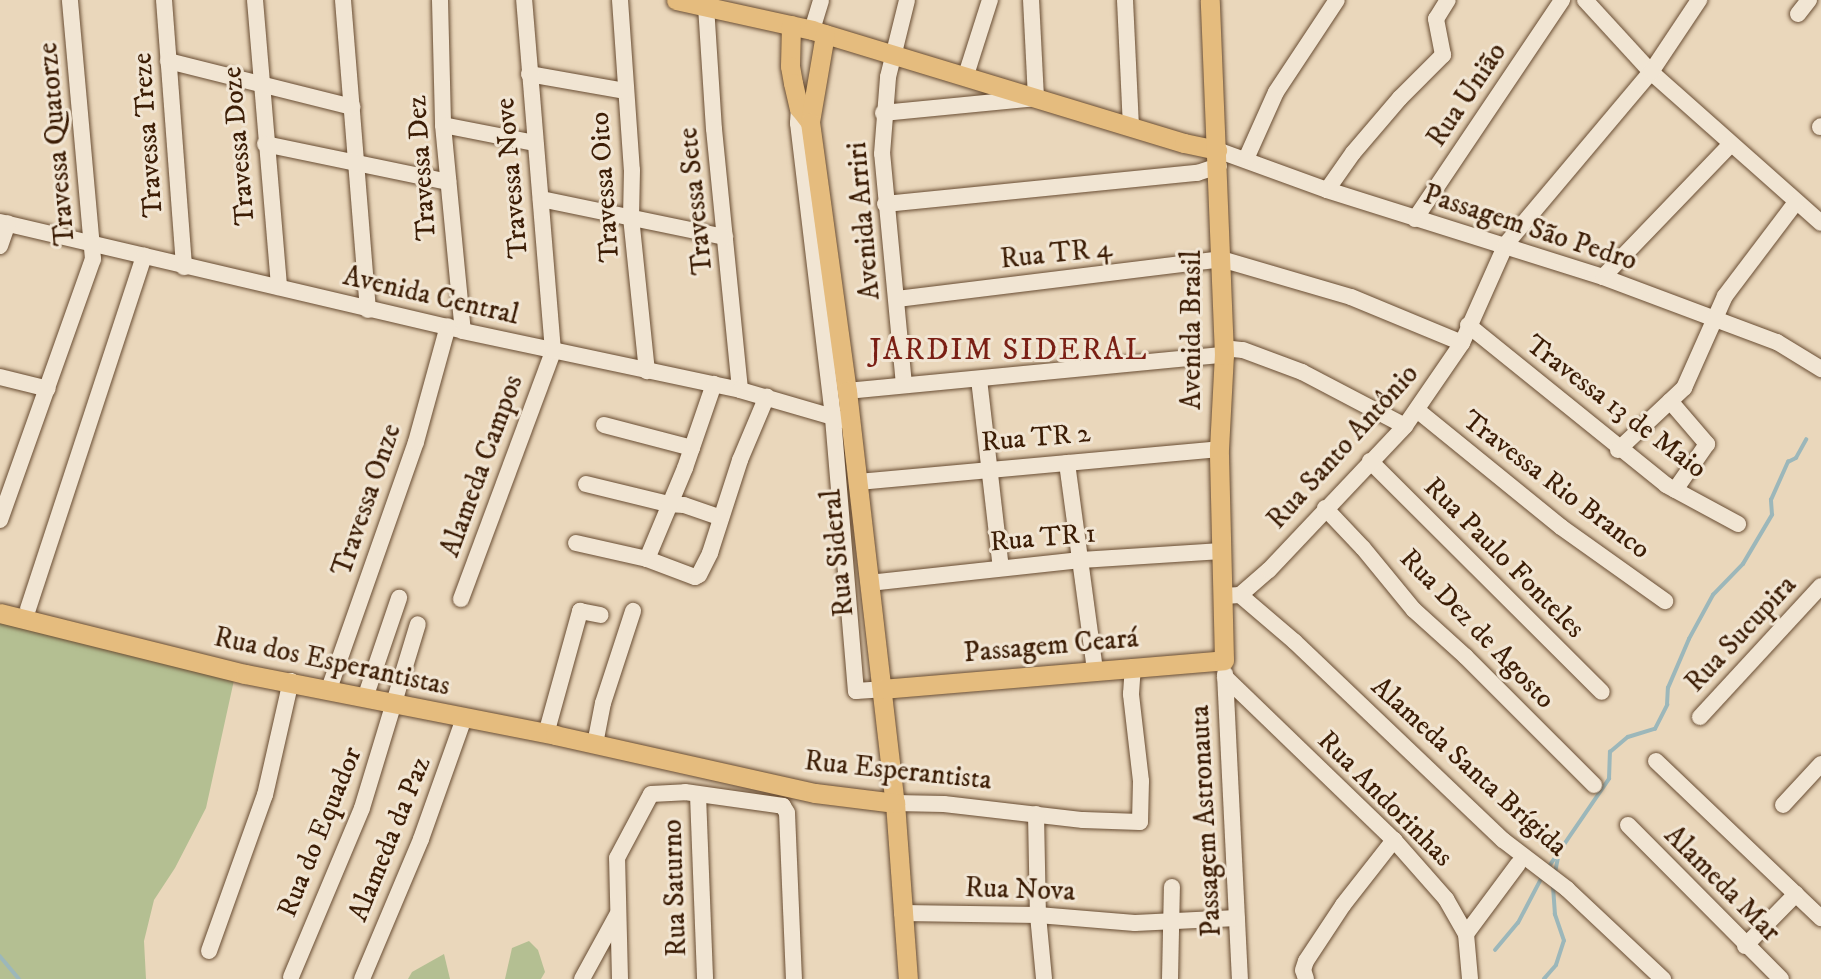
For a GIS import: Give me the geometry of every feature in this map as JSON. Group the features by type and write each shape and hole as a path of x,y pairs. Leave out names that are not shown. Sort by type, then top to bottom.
{"main road":[{"path":"676,0 706,6 736,6 1131,127 1218,158"},
{"name":"Avenida Brasil","path":"1210,0 1224,351 1219,449 1222,551 1231,595 1225,668"},
{"name":"Rua Sideral","path":"791,25 790,66 805,115 847,391 842,420 858,482 895,803 908,979"},
{"name":"Rua Sideral","path":"805,115 819,32"},
{"name":"Rua dos Esperantistas","path":"0,613 236,671 654,756"},
{"name":"Passagem Ceará","path":"882,689 1133,667 1225,668"},
{"name":"Rua Esperantista","path":"654,756 815,793 895,803"}],"street":[{"name":"Travessa Quatorze","path":"0,520 87,284 93,259 94,243 70,0"},
{"name":"Travessa Treze","path":"163,0 184,267"},
{"name":"Travessa Doze","path":"254,0 279,288"},
{"path":"342,0 358,161 368,310"},
{"name":"Travessa Dez","path":"440,0 443,125 455,329"},
{"name":"Travessa Nove","path":"524,0 553,351"},
{"name":"Travessa Oito","path":"620,0 632,170 631,217 647,371"},
{"path":"819,32 821,0"},
{"name":"Avenida Arriri","path":"904,385 885,204 883,113 907,0"},
{"path":"966,75 989,0"},
{"path":"883,113 1037,98 1031,0"},
{"path":"1125,0 1131,127"},
{"path":"1246,159 1276,92 1336,0"},
{"path":"1327,190 1353,153 1400,98 1443,55 1436,19 1448,0"},
{"name":"Rua União","path":"1415,219 1562,0"},
{"path":"1585,0 1651,72 1730,145 1821,223"},
{"name":"Rua Santo Antônio","path":"1231,595 1269,570 1405,426 1462,343 1506,244 1651,72 1699,0"},
{"path":"1798,14 1809,0"},
{"name":"Travessa Sete","path":"706,6 740,390"},
{"path":"168,61 352,107"},
{"path":"529,74 625,91"},
{"path":"805,115 798,123 842,420 856,691 882,689"},
{"path":"443,125 535,143"},
{"path":"265,144 448,181"},
{"path":"1603,277 1730,145"},
{"path":"885,204 1197,173 1218,158"},
{"name":"Passagem São Pedro","path":"1218,158 1246,159 1327,190 1415,219 1506,244 1603,277 1777,342 1819,363"},
{"path":"541,199 725,237"},
{"path":"1618,450 1684,388 1725,296 1796,202"},
{"name":"Avenida Central","path":"4,223 368,310 767,396 842,420"},
{"path":"0,246 4,223"},
{"path":"28,609 144,256"},
{"path":"1221,259 1351,297 1462,343"},
{"name":"Rua TR 4","path":"897,299 1221,259"},
{"name":"Travessa 13 de Maio","path":"1468,325 1618,450 1675,490 1738,524"},
{"name":"Travessa Onze","path":"329,689 455,329"},
{"path":"847,391 1243,350 1302,372 1405,426"},
{"name":"Alameda Campos","path":"461,599 553,351"},
{"path":"0,377 48,389"},
{"path":"979,379 1001,568"},
{"path":"647,559 692,448 714,384"},
{"path":"576,543 647,559 695,576 699,575 740,460 767,396"},
{"path":"1670,401 1707,444 1675,490"},
{"name":"Travessa Rio Branco","path":"1417,410 1561,527 1665,601"},
{"path":"604,425 692,448"},
{"name":"Rua TR 2","path":"858,482 988,468 1219,449"},
{"name":"Rua Paulo Fonteles","path":"1370,461 1601,692"},
{"path":"1068,463 1095,671"},
{"path":"586,485 668,505 684,505 721,518"},
{"name":"Rua Dez de Agosto","path":"1325,508 1420,617 1466,657 1594,785"},
{"name":"Rua TR 1","path":"869,583 1081,560 1222,551"},
{"name":"Rua Sucupira","path":"1700,718 1821,586"},
{"name":"Alameda Santa Brígida","path":"1231,595 1331,676 1503,840 1567,889 1663,979"},
{"path":"365,698 399,598"},
{"path":"546,734 580,611 601,615"},
{"path":"595,744 603,703 633,611"},
{"path":"395,705 418,624"},
{"name":"Rua Esperantista","path":"895,803 944,804 1140,822 1141,780 1131,694 1133,667"},
{"name":"Rua Andorinhas","path":"1225,668 1394,840 1446,899 1466,934 1470,979"},
{"name":"Passagem Astronauta","path":"1225,668 1240,979"},
{"path":"209,951 265,795 291,681"},
{"name":"Rua do Equador","path":"291,977 345,853 395,705"},
{"name":"Alameda da Paz","path":"362,979 421,839 464,718"},
{"path":"1656,761 1821,918"},
{"path":"1783,805 1821,764"},
{"path":"620,979 617,858 651,794 685,792 783,806 790,821 794,979"},
{"name":"Rua Saturno","path":"698,795 705,979"},
{"path":"1036,814 1038,915 1044,979"},
{"name":"Alameda Mar","path":"1628,825 1745,946 1781,979"},
{"path":"1306,979 1303,970 1306,961 1343,905 1394,840"},
{"path":"1466,934 1518,864"},
{"path":"1170,979 1172,887"},
{"path":"1745,946 1796,894"},
{"path":"582,979 618,913"},
{"name":"Rua Nova","path":"902,914 1038,915 1135,923 1237,918"}],"green space":[{"path":"0,619 236,671 206,808 175,868 154,900 144,941 146,979 0,979"},
{"path":"529,941 538,950 545,972 541,979 505,979 512,948"},
{"path":"444,954 450,979 408,979 412,972"}],"waterway":[{"path":"1548,868 1609,779 1610,752 1628,737 1655,729 1667,705 1668,688 1689,639 1713,595 1743,564 1772,515 1771,500 1788,462 1796,458 1806,440"},
{"path":"1555,873 1559,853"},
{"path":"1495,950 1518,923 1542,877"},
{"path":"1544,979 1556,965 1564,941 1555,915 1553,884"},
{"path":"0,956 19,979"}],"district":[{"name":"JARDIM SIDERAL","path":"1009,351"}]}
